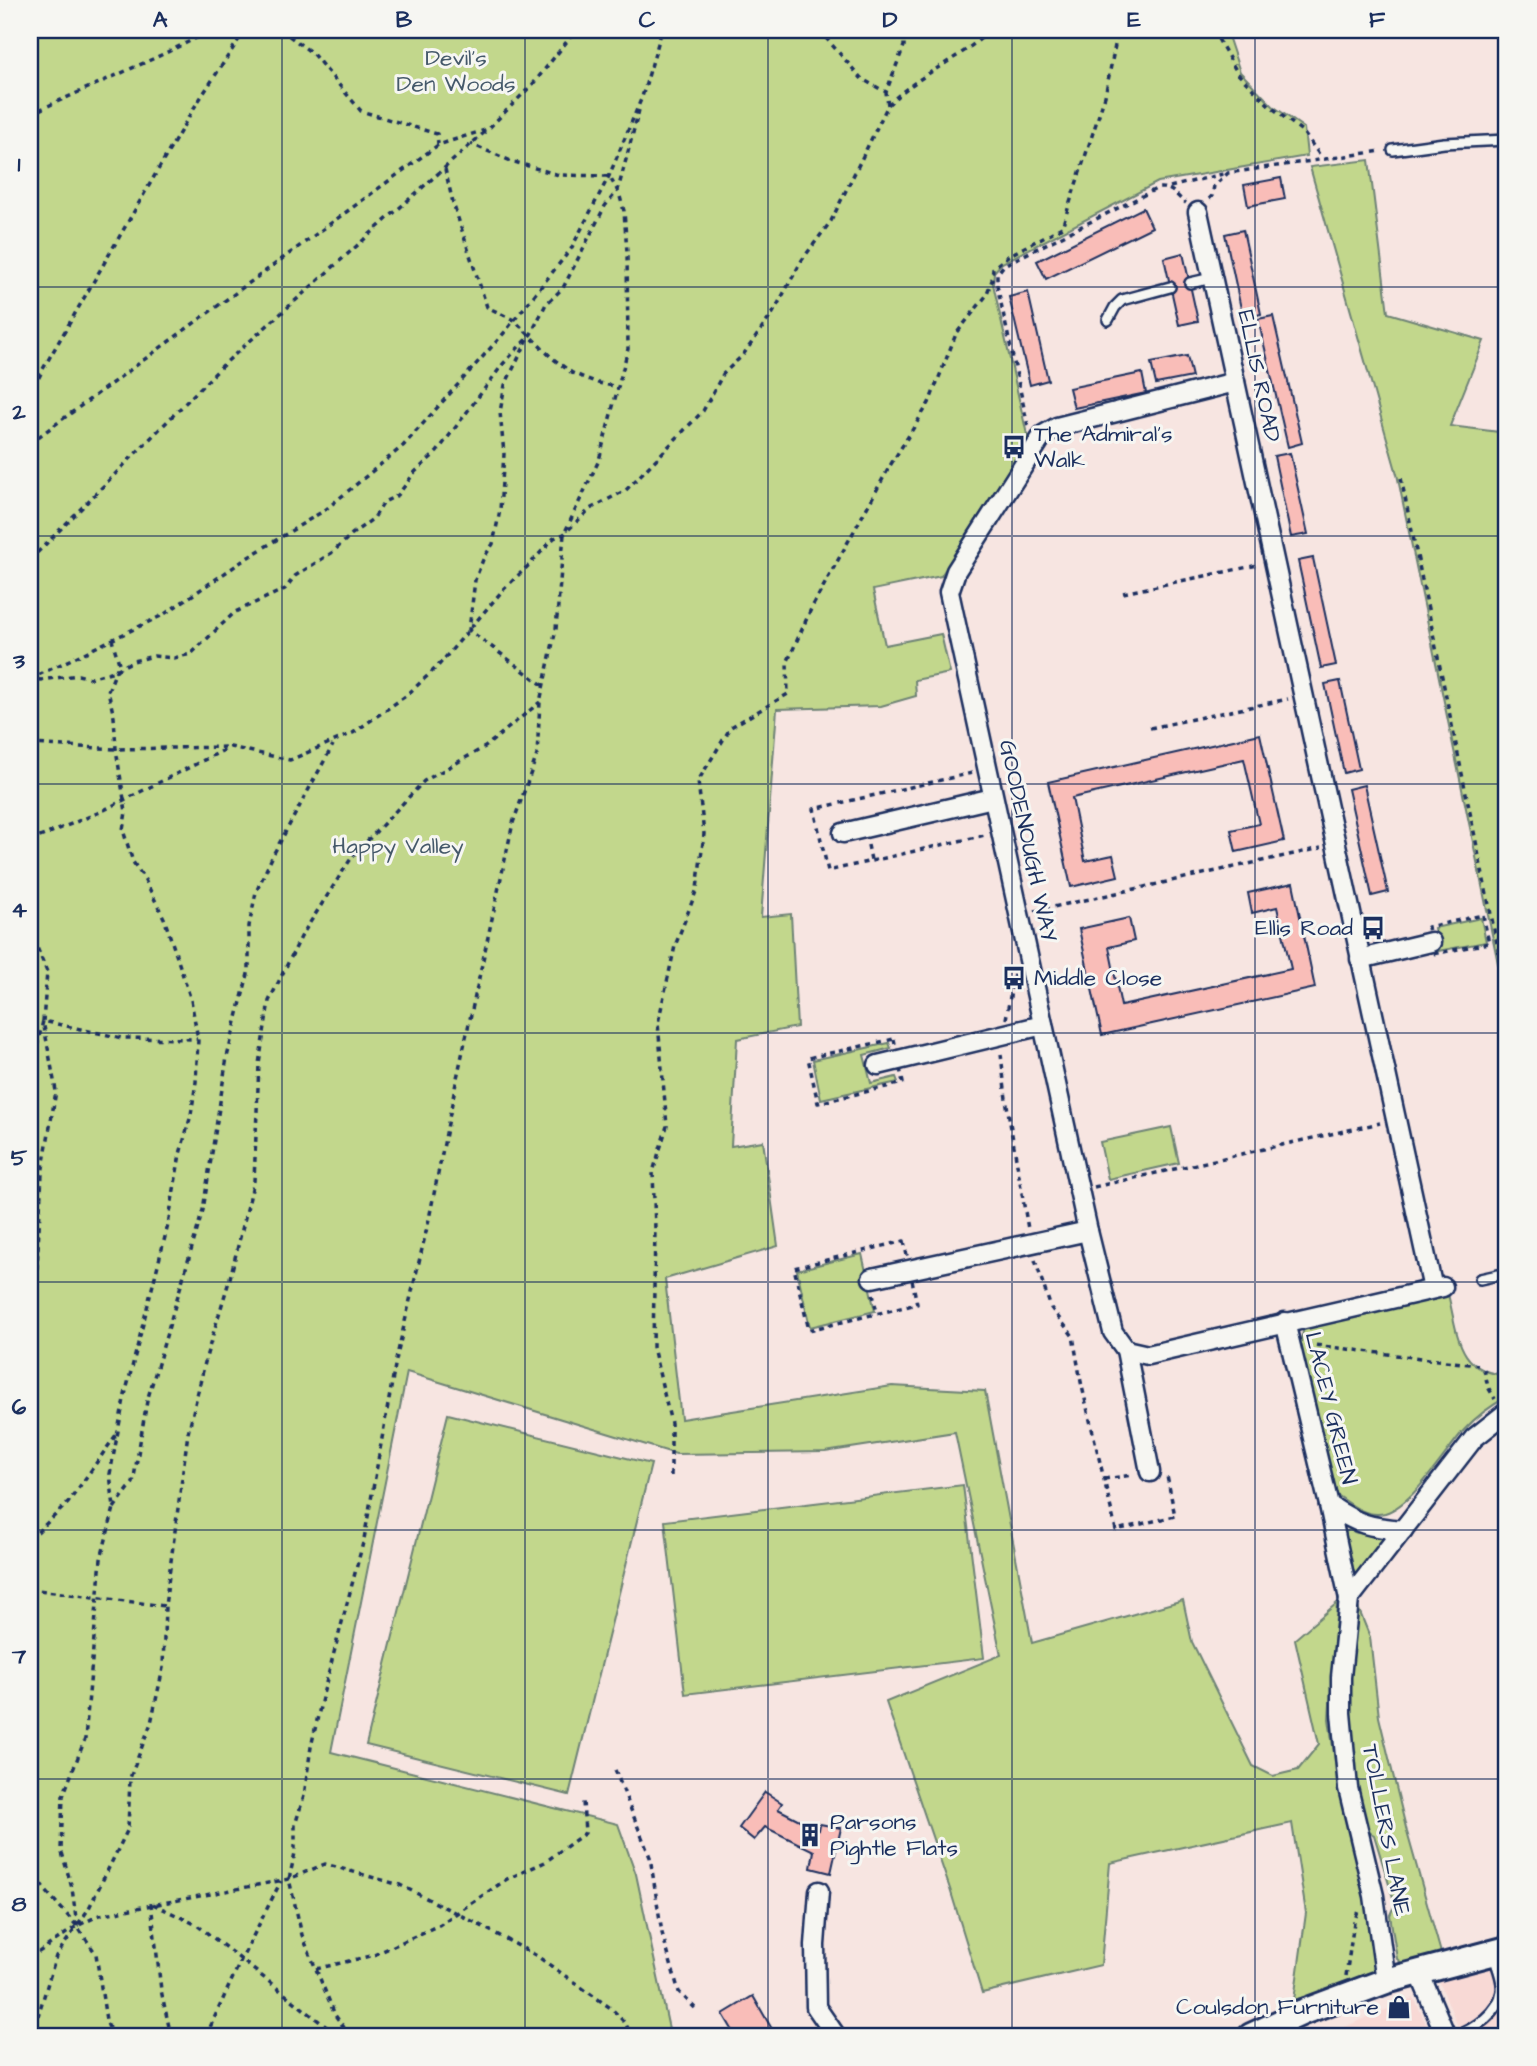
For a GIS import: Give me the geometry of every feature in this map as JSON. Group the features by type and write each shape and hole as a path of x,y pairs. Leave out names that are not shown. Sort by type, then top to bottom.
{"main road":[{"path":"1251,2036 1303,2012 1386,1981 1500,1950"}],"street":[{"name":"ELLIS ROAD","path":"1198,212 1396,1120 1444,1286"},
{"name":"GOODENOUGH WAY","path":"1150,1472 1126,1350 1113,1332 1088,1230 949,592 956,571 1043,435 1057,427 1235,382"},
{"path":"843,834 993,797"},
{"path":"1360,959 1432,948"},
{"path":"878,1065 1043,1026"},
{"path":"872,1278 1088,1230"},
{"name":"LACEY GREEN","path":"1126,1350 1147,1355 1444,1286"},
{"name":"LACEY GREEN","path":"1285,1322 1349,1599"},
{"path":"1349,1599 1474,1437 1505,1413"},
{"name":"LACEY GREEN","path":"1329,1505 1354,1522 1404,1530"},
{"name":"TOLLERS LANE","path":"1349,1599 1343,1654 1341,1713 1348,1788 1374,1896 1386,1981"},
{"path":"820,1891 814,1945 816,2007 836,2036"},
{"path":"1419,1972 1446,2036"}],"lane":[{"path":"1393,149 1507,140"},
{"path":"1190,283 1212,278"},
{"path":"1108,320 1122,300 1170,287"},
{"path":"1480,1279 1507,1273"},
{"path":"1456,2036 1479,2026 1500,1999 1500,1950"}],"path":[{"path":"30,114 212,30"},
{"path":"30,396 192,111 245,30"},
{"path":"281,30 312,53 361,111 437,134 439,145"},
{"path":"30,560 223,365 488,129 533,84 576,30"},
{"path":"468,630 475,580 484,558 494,544 500,510 503,454 500,412 505,385 546,303 563,288 606,206 618,190 662,30"},
{"path":"819,30 862,79 886,92"},
{"path":"888,105 886,92 904,46 904,30"},
{"path":"30,744 116,749 230,747 290,760 334,743 376,719 438,666 503,590 554,538 564,534 590,509 626,490 703,411 723,374 743,355 773,313 802,260 831,221 888,105 903,90 975,45 990,30"},
{"path":"671,1476 671,1423 653,1347 653,1172 667,1126 658,1023 675,946 696,889 704,834 698,781 731,727 788,694 788,663 811,609 891,464 929,403 956,334 986,296 993,268 1008,256 1062,227 1105,96 1118,30"},
{"path":"1213,30 1238,74 1271,107 1302,131 1322,158"},
{"path":"30,680 163,615 247,558 325,510 403,446 514,320 571,249 609,176 642,97"},
{"path":"30,443 439,145 488,129"},
{"path":"471,144 511,161 559,175 609,176"},
{"path":"1033,449 997,285 997,274 1004,265 1158,188 1228,173 1393,149"},
{"path":"445,168 453,203 487,307 514,320 531,334 551,357 572,373 618,387"},
{"path":"1167,187 1198,212 1212,196 1214,186 1228,173"},
{"path":"349,2036 335,2015 302,1935 289,1879 295,1853 295,1825 304,1796 311,1747 363,1539 396,1360 429,1219 513,823 537,755 541,702 556,629 564,534 599,460 628,349 624,211 618,190 609,176"},
{"path":"30,680 78,675 90,678 154,656 174,658 191,654 235,612 285,589 295,576 333,552 374,518 384,502 398,495 415,472 437,452 503,364 531,334"},
{"path":"1401,478 1507,992"},
{"path":"1124,593 1274,562"},
{"path":"468,630 544,686"},
{"path":"77,1926 72,1888 61,1849 63,1796 85,1738 96,1598 101,1559 114,1508 110,1474 117,1433 168,1226 180,1154 191,1115 198,1039 191,1000 164,918 127,848 123,830 126,812 108,691 119,663 112,640"},
{"path":"1150,728 1303,696"},
{"path":"32,2036 56,1956 88,1910 128,1829 131,1778 151,1723 163,1668 165,1606 188,1433 254,1181 258,1064 269,1001 302,935 352,857 424,781 485,747 541,702"},
{"path":"114,1508 133,1483 147,1401 203,1210 227,1056 249,970 248,926 256,892 274,853 334,743"},
{"path":"30,841 100,812 230,747"},
{"path":"1019,915 1336,845"},
{"path":"1483,915 1489,943 1432,948 1428,927 1483,915"},
{"path":"1486,929 1494,928"},
{"path":"30,930 47,972 43,1021 30,1075"},
{"path":"43,1021 122,1038 198,1039"},
{"path":"30,1342 34,1321 42,1174 56,1091 43,1021"},
{"path":"894,1039 899,1060 903,1083 818,1103 808,1058 894,1039"},
{"path":"1079,1190 1396,1120"},
{"path":"1290,1342 1478,1365"},
{"path":"1483,1369 1488,1387 1505,1413"},
{"path":"30,1539 68,1503 117,1433"},
{"path":"30,1589 165,1606"},
{"path":"615,1770 650,1857 662,1933 679,1992 695,2008"},
{"path":"316,1969 374,1955 439,1925 507,1879 545,1862 585,1833 583,1801"},
{"path":"30,1958 100,1914 289,1879 324,1864 400,1885 537,1956 612,2009 626,2024 631,2036"},
{"path":"30,1867 96,1954 106,2020 112,2036"},
{"path":"206,2036 282,1880"},
{"path":"1346,1981 1357,1912 1363,1902 1374,1896"},
{"path":"151,1903 198,1925 338,2036"},
{"path":"151,1903 161,1990 172,2036"}],"shaded area":[{"path":"1507,1962 1507,2036 1462,2036 1439,1981"},
{"path":"1414,1998 1432,2036 1323,2036"}],"green space":[{"name":"Happy Valley","path":"30,30 1226,30 1240,72 1273,106 1304,128 1307,156 1158,182 1002,263 994,272 993,284 1028,439 941,576 873,590 885,645 941,634 950,673 915,680 916,696 881,706 777,709 761,917 791,914 797,1027 737,1039 731,1146 763,1141 778,1246 665,1279 681,1419 892,1386 985,1391 1032,1643 1183,1600 1192,1642 1253,1766 1273,1776 1298,1770 1319,1744 1295,1639 1337,1603 1329,1719 1339,1789 1372,1925 1375,1976 1294,2000 1306,1913 1292,1823 1110,1863 1101,1965 982,1993 950,1889 886,1702 1001,1655 955,1432 825,1452 676,1454 407,1372 331,1752 618,1824 636,1874 669,2029 674,2036 30,2036"},
{"path":"1369,160 1388,313 1484,341 1450,426 1507,433 1507,1007 1397,474 1310,167"},
{"path":"1481,918 1486,942 1438,951 1434,928"},
{"path":"889,1043 891,1048 864,1055 871,1083 896,1077 898,1082 821,1099 813,1060"},
{"path":"1171,1127 1179,1163 1108,1179 1100,1142"},
{"path":"862,1254 875,1311 810,1327 797,1270"},
{"path":"1448,1294 1462,1349 1478,1367 1491,1373 1507,1375 1507,1397 1468,1425 1428,1477 1396,1508 1378,1514 1365,1512 1336,1494 1300,1343 1304,1328 1310,1323"},
{"path":"448,1414 651,1464 569,1795 366,1745"},
{"path":"963,1485 984,1658 685,1694 665,1521"},
{"path":"1349,1530 1383,1534 1384,1539 1358,1575 1353,1573 1345,1532"},
{"path":"1357,1605 1370,1637 1379,1717 1407,1832 1441,1953 1404,1965 1397,1959 1390,1915 1395,1904 1374,1835 1365,1830 1356,1796 1347,1714"}],"building":[{"path":"1281,178 1285,199 1248,206 1244,185"},
{"path":"1143,208 1152,227 1046,279 1037,261"},
{"path":"1243,230 1261,314 1243,318 1225,234"},
{"path":"1183,253 1198,321 1179,325 1164,258"},
{"path":"1028,292 1048,380 1030,385 1009,297"},
{"path":"1273,316 1302,443 1288,447 1258,319"},
{"path":"1187,356 1192,377 1156,384 1151,363"},
{"path":"1142,373 1146,393 1074,408 1069,388"},
{"path":"1290,453 1308,534 1291,537 1274,456"},
{"path":"1313,558 1336,665 1321,668 1298,561"},
{"path":"1340,681 1359,769 1344,773 1325,684"},
{"path":"1260,734 1284,841 1236,852 1231,830 1259,824 1244,759 1072,798 1085,861 1113,855 1118,876 1071,887 1048,782"},
{"path":"1364,785 1388,892 1372,896 1348,789"},
{"path":"1293,883 1315,988 1102,1035 1079,929 1129,918 1134,941 1109,947 1121,1006 1291,969 1277,907 1252,913 1248,893"},
{"name":"Parsons Pightle Flats","path":"765,1792 782,1803 778,1809 819,1830 820,1824 841,1828 831,1873 811,1868 814,1851 765,1827 754,1840 739,1828"},
{"path":"753,1996 776,2036 736,2036 723,2014"}],"place":[{"name":"The Admiral's Walk","path":"1014,447"},
{"name":"Ellis Road","path":"1373,928"},
{"name":"Middle Close","path":"1014,978"},
{"name":"Parsons Pightle Flats","path":"810,1835"},
{"name":"Coulsdon Furniture","path":"1399,2007"}],"park label":[{"name":"Devil's Den Woods","path":"456,71"}]}
